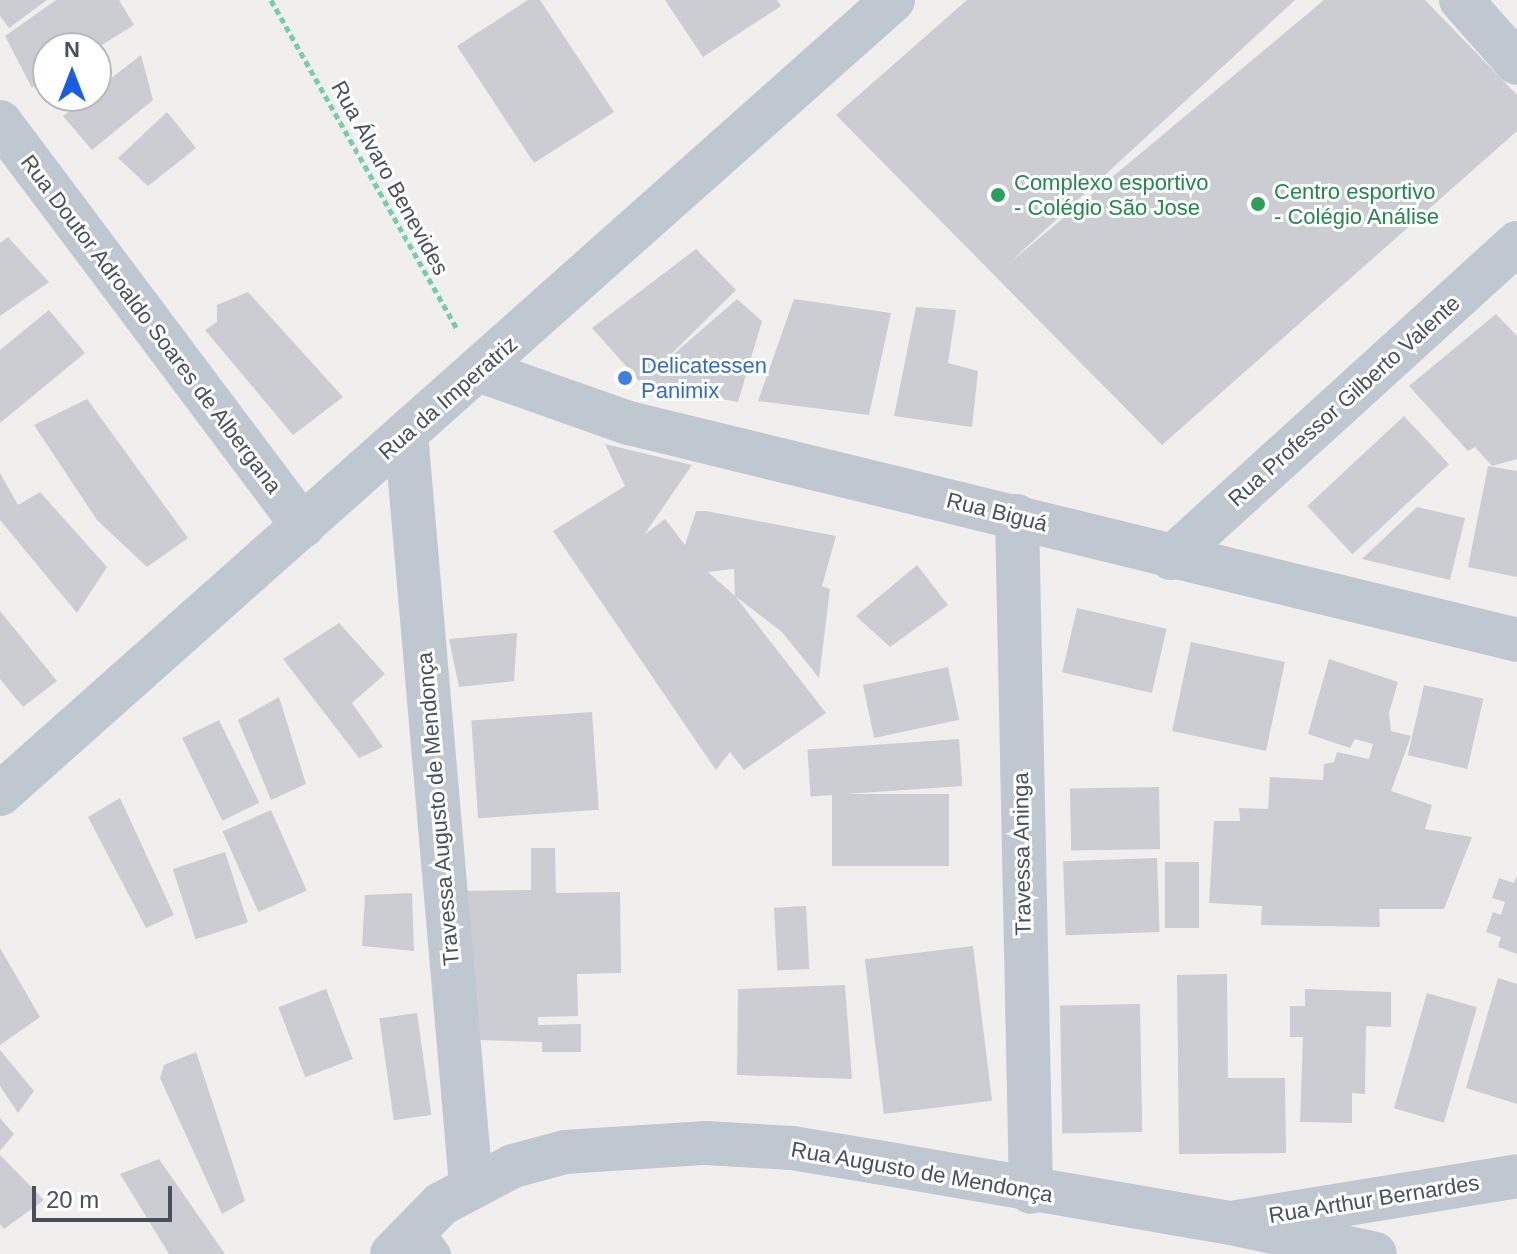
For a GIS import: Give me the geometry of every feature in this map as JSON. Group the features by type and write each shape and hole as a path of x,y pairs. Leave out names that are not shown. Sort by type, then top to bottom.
{"street":[{"name":"Rua da Imperatriz","path":"0,794 481,371 893,0"},
{"path":"1461,0 1517,63"},
{"name":"Rua Doutor Adroaldo Soares de Albergana","path":"0,122 303,526"},
{"name":"Rua Professor Gilberto Valente","path":"1171,558 1517,243"},
{"name":"Rua Biguá","path":"481,371 629,423 1017,516 1171,558 1517,640"},
{"name":"Travessa Augusto de Mendonça","path":"406,434 471,1185"},
{"name":"Travessa Aninga","path":"1017,516 1031,1192"},
{"name":"Rua Augusto de Mendonça","path":"415,1245 471,1185 565,1152 706,1143 792,1148 1031,1192 1231,1223 1375,1254"},
{"name":"Rua Arthur Bernardes","path":"1231,1223 1517,1176"}],"path":[{"name":"Rua Álvaro Benevides","path":"271,0 481,371"}],"building":[{"path":"0,0 47,0 9,28 0,16"},
{"path":"56,0 119,0 134,25 112,39 112,32 32,32 32,88 5,36"},
{"path":"528,0 540,0 614,112 534,163 457,46"},
{"path":"665,0 777,0 781,6 703,57"},
{"name":"Centro esportivo - Colégio Análise","path":"967,0 1295,0 1007,265 1324,0 1425,0 1517,95 1517,131 1162,445 836,115"},
{"path":"141,55 153,100 92,150 63,116 68,112 112,112 112,78"},
{"path":"167,112 196,148 148,186 118,158"},
{"path":"8,237 49,282 0,316 0,243"},
{"path":"696,249 736,290 652,373 737,299 762,321 738,402 642,384 592,328"},
{"path":"248,292 343,397 293,435 205,330 217,322 217,305"},
{"path":"794,299 891,313 869,415 758,401"},
{"path":"916,307 956,310 948,363 978,371 972,427 894,416"},
{"path":"49,310 85,353 0,423 0,350"},
{"path":"1496,314 1517,336 1517,459 1492,466 1475,447 1468,451 1409,386"},
{"path":"87,399 188,538 147,567 97,520 34,425"},
{"path":"1404,416 1449,464 1352,554 1307,506"},
{"path":"605,444 692,465 644,535 665,519 685,545 696,511 706,511 836,536 822,586 830,589 819,678 782,632 735,596 826,713 744,770 730,752 716,770 553,531 625,486","holes":["734,569 735,596 708,572"]},
{"path":"1488,466 1517,471 1517,577 1468,567"},
{"path":"0,473 18,505 40,492 107,567 77,613 0,520"},
{"path":"1417,507 1465,518 1450,580 1362,559"},
{"path":"917,565 948,605 890,647 856,616"},
{"path":"1077,608 1167,629 1152,693 1062,672"},
{"path":"0,611 57,681 23,707 0,679"},
{"path":"339,623 385,674 352,703 383,747 359,758 283,659"},
{"path":"517,633 514,681 459,687 449,639"},
{"path":"1191,642 1285,662 1266,751 1172,731"},
{"path":"1329,659 1398,682 1389,713 1391,731 1411,736 1391,791 1432,805 1425,829 1472,837 1444,909 1379,909 1380,927 1261,925 1262,906 1209,903 1214,821 1240,821 1239,808 1268,809 1270,777 1323,780 1324,764 1334,762 1337,752 1369,759 1373,744 1355,739 1350,748 1308,734"},
{"path":"948,667 959,720 874,738 863,685"},
{"path":"1424,685 1483,699 1467,769 1408,755"},
{"path":"279,697 306,784 271,800 238,720"},
{"path":"592,712 599,810 478,818 471,720"},
{"path":"219,720 259,803 222,821 182,738"},
{"path":"959,739 962,786 811,796 807,750"},
{"path":"1159,787 1160,849 1071,851 1070,789"},
{"path":"832,794 949,794 949,866 832,866"},
{"path":"120,798 174,915 146,928 88,817"},
{"path":"271,810 307,890 258,912 223,832"},
{"path":"531,848 555,848 556,893 620,892 621,973 577,974 578,1016 538,1017 538,1025 581,1024 581,1052 542,1052 542,1042 481,1040 463,1024 460,891 531,890"},
{"path":"225,852 248,922 196,939 173,869"},
{"path":"1157,858 1160,932 1066,935 1063,861"},
{"path":"1165,862 1199,862 1199,928 1165,928"},
{"path":"1517,875 1517,954 1498,947 1501,937 1486,932 1493,912 1501,915 1505,902 1492,898 1499,878 1514,883"},
{"path":"412,893 414,951 362,946 365,895"},
{"path":"806,906 809,969 777,971 774,908"},
{"path":"973,946 992,1101 884,1114 865,959"},
{"path":"0,948 40,1017 0,1045"},
{"path":"1227,974 1228,1078 1285,1078 1286,1153 1179,1154 1177,975"},
{"path":"1498,978 1517,984 1517,1104 1466,1088"},
{"path":"845,985 852,1079 737,1075 738,989"},
{"path":"326,989 353,1059 305,1077 278,1007"},
{"path":"1305,989 1391,992 1391,1027 1366,1026 1365,1094 1352,1093 1352,1123 1300,1122 1303,1037 1290,1037 1290,1006 1305,1006"},
{"path":"1427,993 1477,1007 1444,1123 1394,1108"},
{"path":"1140,1004 1142,1132 1062,1133 1060,1005"},
{"path":"417,1013 431,1115 394,1120 379,1018"},
{"path":"0,1050 34,1091 18,1113 0,1086"},
{"path":"196,1052 245,1201 222,1214 160,1078 164,1065"},
{"path":"0,1118 14,1134 0,1151"},
{"path":"0,1155 44,1200 4,1229 0,1224"},
{"path":"159,1159 225,1254 169,1254 120,1174"}],"place":[{"name":"Complexo esportivo - Colégio São Jose","path":"998,195"},
{"name":"Centro esportivo - Colégio Análise","path":"1258,204"},
{"name":"Delicatessen Panimix","path":"625,378"}]}
